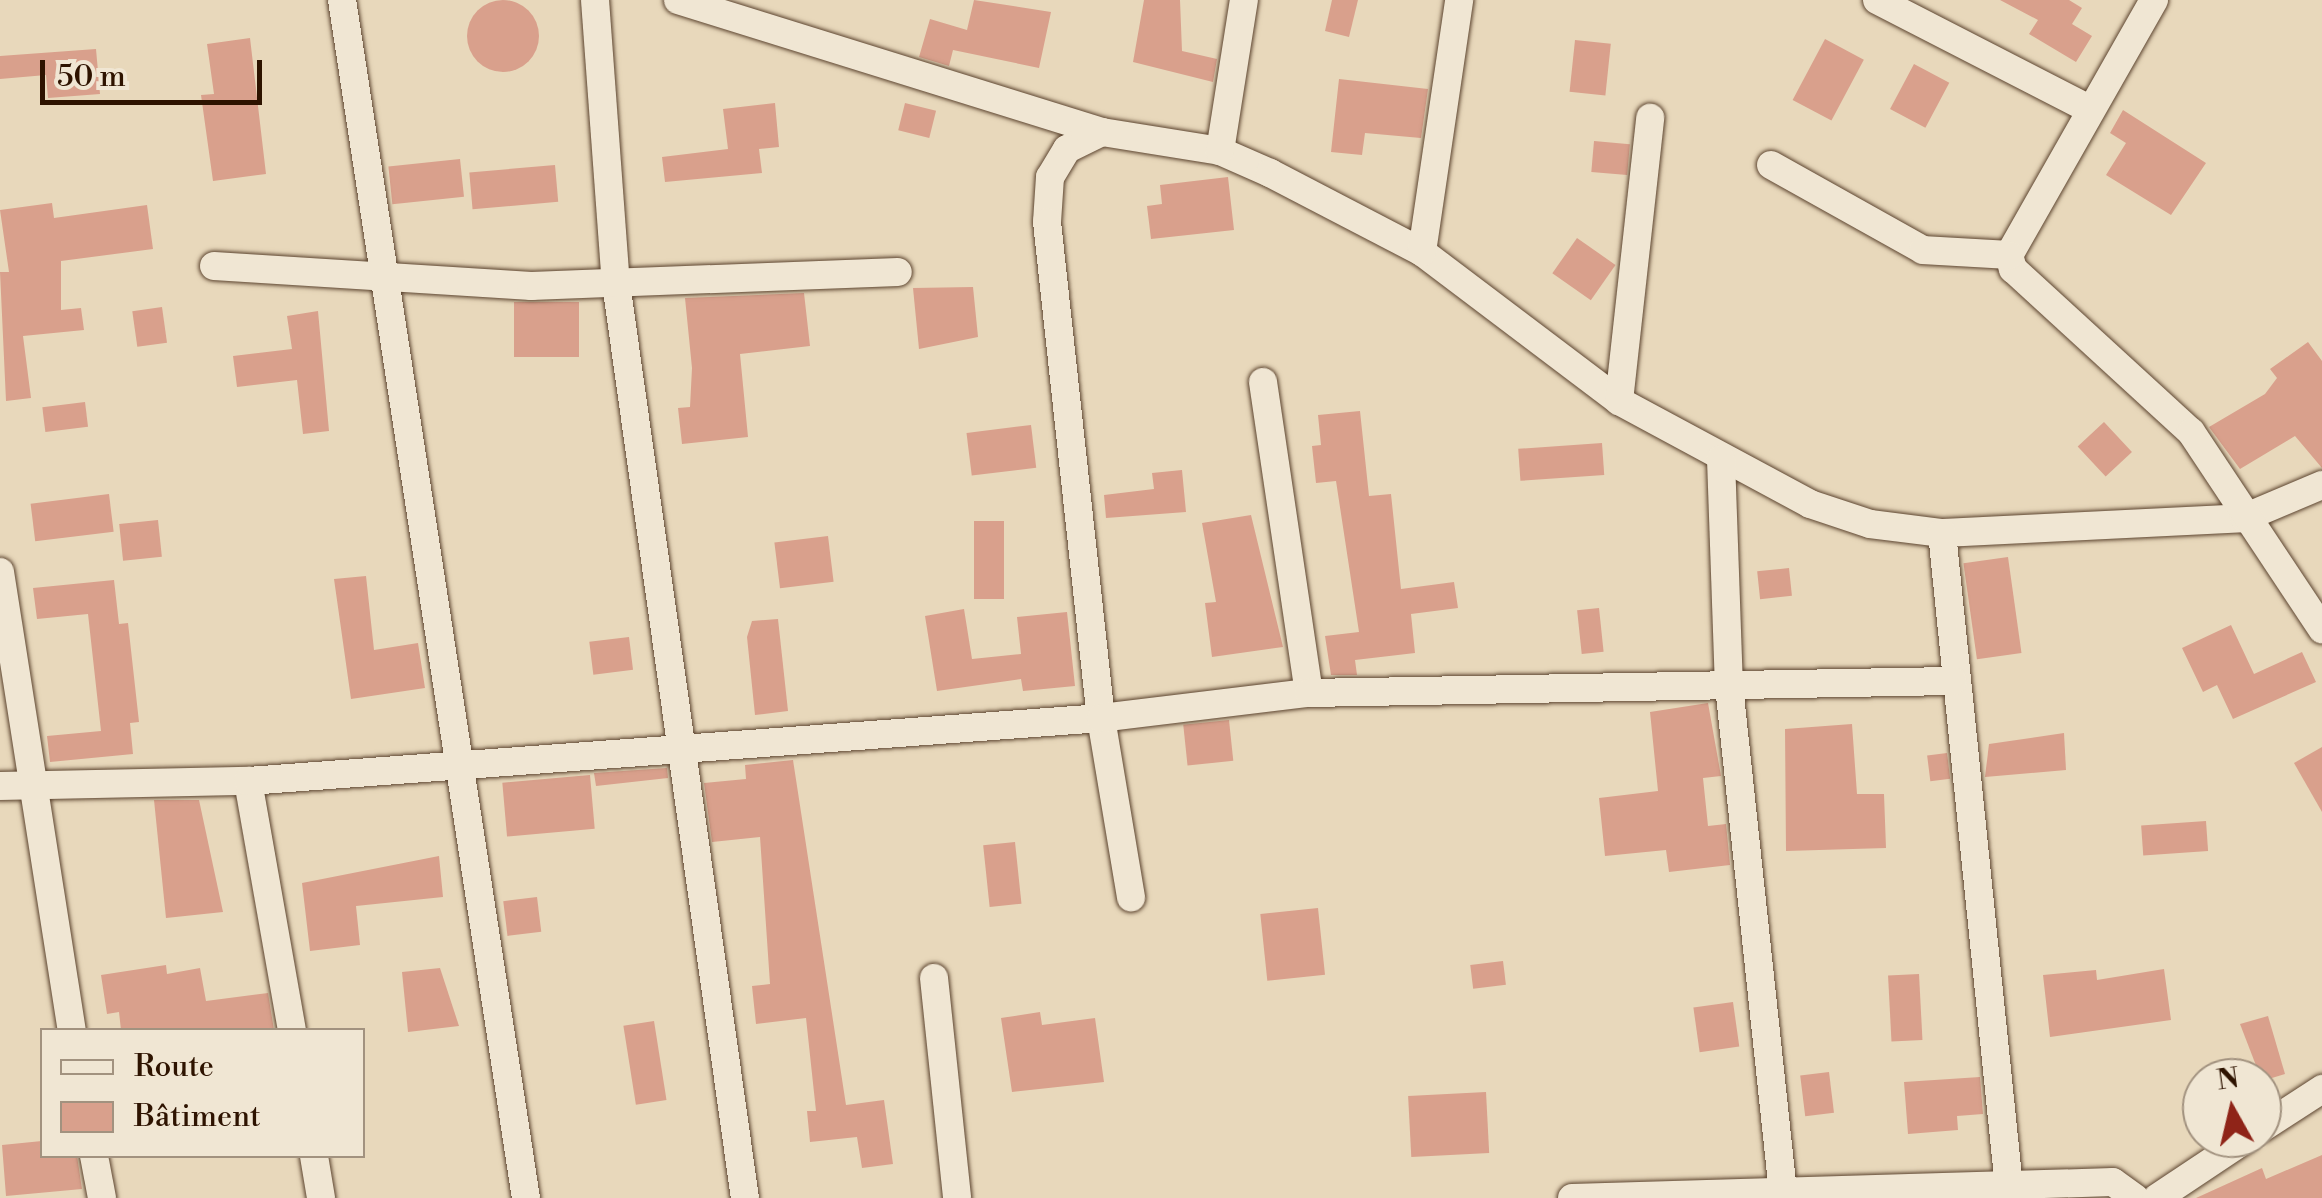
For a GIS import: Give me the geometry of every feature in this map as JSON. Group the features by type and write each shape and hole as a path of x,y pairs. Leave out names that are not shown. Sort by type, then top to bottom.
{"street":[{"path":"342,0 526,1198"},
{"path":"595,0 616,283 745,1198"},
{"path":"678,0 708,4 1102,132 1220,152 1422,252 1619,401 1810,504 1942,534 2244,518 2322,484"},
{"path":"1220,152 1244,0"},
{"path":"1422,252 1459,0"},
{"path":"1877,0 2089,109"},
{"path":"2154,0 2008,255 2012,269 2191,432 2244,518 2322,629"},
{"path":"1619,401 1650,118"},
{"path":"1102,132 1067,149 1050,177 1047,222 1101,718 1132,898"},
{"path":"1771,166 1923,250 2008,255"},
{"path":"214,266 384,272 530,286 898,272"},
{"path":"1263,382 1309,693"},
{"path":"1721,459 1729,686 1783,1192"},
{"path":"1942,534 1953,681 2008,1187"},
{"path":"0,572 28,785 72,1028"},
{"path":"0,786 248,781 1101,718 1309,693 1953,681"},
{"path":"248,781 292,1028"},
{"path":"934,978 958,1198"},
{"path":"2282,1115 2322,1089"},
{"path":"94,1158 102,1198"},
{"path":"314,1158 321,1198"},
{"path":"2157,1198 2217,1158"},
{"path":"1572,1198 2112,1182 2135,1198"}],"building":[{"path":"503,0 529,10 539,36 529,62 503,72 477,62 467,36 477,10"},
{"path":"974,0 1051,12 1039,68 953,50 949,66 919,57 930,19 967,30"},
{"path":"1144,0 1180,0 1182,51 1217,59 1213,82 1133,62"},
{"path":"1332,0 1358,0 1349,37 1325,31"},
{"path":"2000,0 2069,0 2082,8 2072,24 2092,36 2076,62 2029,34 2038,20"},
{"path":"250,38 266,174 213,181 201,95 214,94 207,44"},
{"path":"1825,39 1864,60 1831,121 1793,100"},
{"path":"1575,40 1611,44 1605,95 1570,92"},
{"path":"96,49 100,94 48,98 46,75 0,79 0,56"},
{"path":"1914,64 1949,83 1925,128 1890,109"},
{"path":"1339,79 1428,89 1421,138 1365,133 1362,155 1331,152"},
{"path":"775,103 779,147 759,149 762,173 665,182 662,157 728,149 723,109"},
{"path":"905,103 936,111 929,138 898,130"},
{"path":"2123,110 2206,163 2171,215 2106,175 2126,143 2110,133"},
{"path":"1594,141 1630,144 1627,175 1591,172"},
{"path":"460,159 464,197 392,204 388,167"},
{"path":"555,165 558,202 473,209 469,172"},
{"path":"1228,177 1234,230 1151,239 1147,206 1162,204 1160,185"},
{"path":"52,203 54,218 147,205 153,249 61,261 61,310 81,308 84,330 23,336 31,398 6,401 0,272 9,272 0,210"},
{"path":"1577,238 1616,265 1591,300 1552,273"},
{"path":"973,287 978,337 919,349 913,288"},
{"path":"804,293 810,346 740,354 748,437 682,444 678,408 690,407 692,368 685,298"},
{"path":"514,302 579,302 579,357 514,357"},
{"path":"162,307 167,343 137,347 132,311"},
{"path":"318,311 329,431 303,434 297,380 237,387 233,356 292,349 287,316"},
{"path":"2308,342 2322,361 2322,468 2295,436 2240,469 2209,427 2265,394 2277,378 2270,369"},
{"path":"85,402 88,427 45,432 42,407"},
{"path":"1360,411 1369,496 1391,494 1401,589 1454,582 1458,608 1411,614 1415,653 1355,660 1357,675 1331,675 1325,636 1359,632 1336,481 1316,483 1312,446 1321,445 1318,415"},
{"path":"2104,422 2132,452 2106,477 2078,447"},
{"path":"1031,425 1036,468 972,476 966,433"},
{"path":"1602,443 1604,475 1520,481 1518,449"},
{"path":"1182,470 1186,512 1106,518 1104,495 1154,489 1152,473"},
{"path":"109,494 114,532 35,541 31,504"},
{"path":"1251,515 1283,647 1212,657 1205,603 1216,602 1202,523"},
{"path":"158,520 162,557 123,561 119,524"},
{"path":"974,521 1004,521 1004,599 974,599"},
{"path":"828,536 834,582 780,588 774,543"},
{"path":"2008,557 2021,653 1977,659 1963,563"},
{"path":"1789,568 1792,596 1760,599 1757,571"},
{"path":"366,576 374,650 418,643 425,688 351,699 334,579"},
{"path":"114,580 119,624 128,623 139,722 130,723 133,754 50,762 47,736 101,731 88,614 37,619 33,588"},
{"path":"1599,608 1604,652 1582,654 1577,610"},
{"path":"964,609 972,659 1021,654 1017,617 1067,612 1075,686 1023,691 1021,679 937,691 925,616"},
{"path":"778,619 788,711 755,715 747,637 752,621"},
{"path":"2231,625 2254,674 2302,652 2316,682 2233,719 2217,685 2203,692 2182,648"},
{"path":"629,637 633,670 593,675 589,642"},
{"path":"1708,703 1721,776 1703,778 1708,826 1726,824 1730,865 1669,872 1666,850 1605,856 1599,798 1658,791 1650,712"},
{"path":"1229,720 1233,761 1188,766 1183,725"},
{"path":"1852,724 1857,794 1884,794 1886,848 1786,851 1785,729"},
{"path":"2064,733 2066,770 1985,777 1989,744"},
{"path":"2322,747 2322,812 2294,763"},
{"path":"1947,753 1950,779 1930,781 1927,755"},
{"path":"793,760 846,1105 884,1100 893,1164 862,1168 857,1137 810,1142 807,1111 816,1111 806,1018 756,1024 752,986 770,984 760,837 712,842 704,783 746,779 745,765"},
{"path":"667,768 668,778 596,786 594,773"},
{"path":"590,775 595,829 507,836 502,783"},
{"path":"154,800 199,800 223,912 166,918"},
{"path":"2206,821 2208,851 2143,855 2141,826"},
{"path":"1015,842 1021,904 990,907 983,845"},
{"path":"439,856 443,897 356,906 360,945 310,951 302,883"},
{"path":"537,897 541,932 508,936 503,901"},
{"path":"1318,908 1325,975 1267,981 1260,914"},
{"path":"1503,961 1506,985 1473,989 1470,965"},
{"path":"166,965 167,974 200,968 206,1001 268,993 274,1028 121,1028 119,1012 107,1014 101,975"},
{"path":"440,968 459,1026 408,1032 402,972"},
{"path":"2164,969 2171,1020 2050,1037 2043,975 2096,970 2097,980"},
{"path":"1919,974 1922,1040 1891,1042 1888,976"},
{"path":"1733,1002 1739,1047 1700,1052 1693,1008"},
{"path":"1040,1012 1042,1025 1095,1018 1104,1082 1012,1092 1001,1018"},
{"path":"2268,1016 2280,1058 2253,1058 2240,1024"},
{"path":"654,1021 667,1100 636,1105 623,1026"},
{"path":"1829,1072 1834,1113 1805,1116 1800,1076"},
{"path":"1980,1077 1983,1114 1957,1116 1958,1130 1908,1134 1904,1082"},
{"path":"1486,1092 1489,1153 1411,1157 1408,1096"},
{"path":"40,1141 40,1158 77,1158 82,1189 6,1196 2,1145"},
{"path":"2322,1155 2322,1198 2196,1198 2262,1168 2266,1179"}]}
